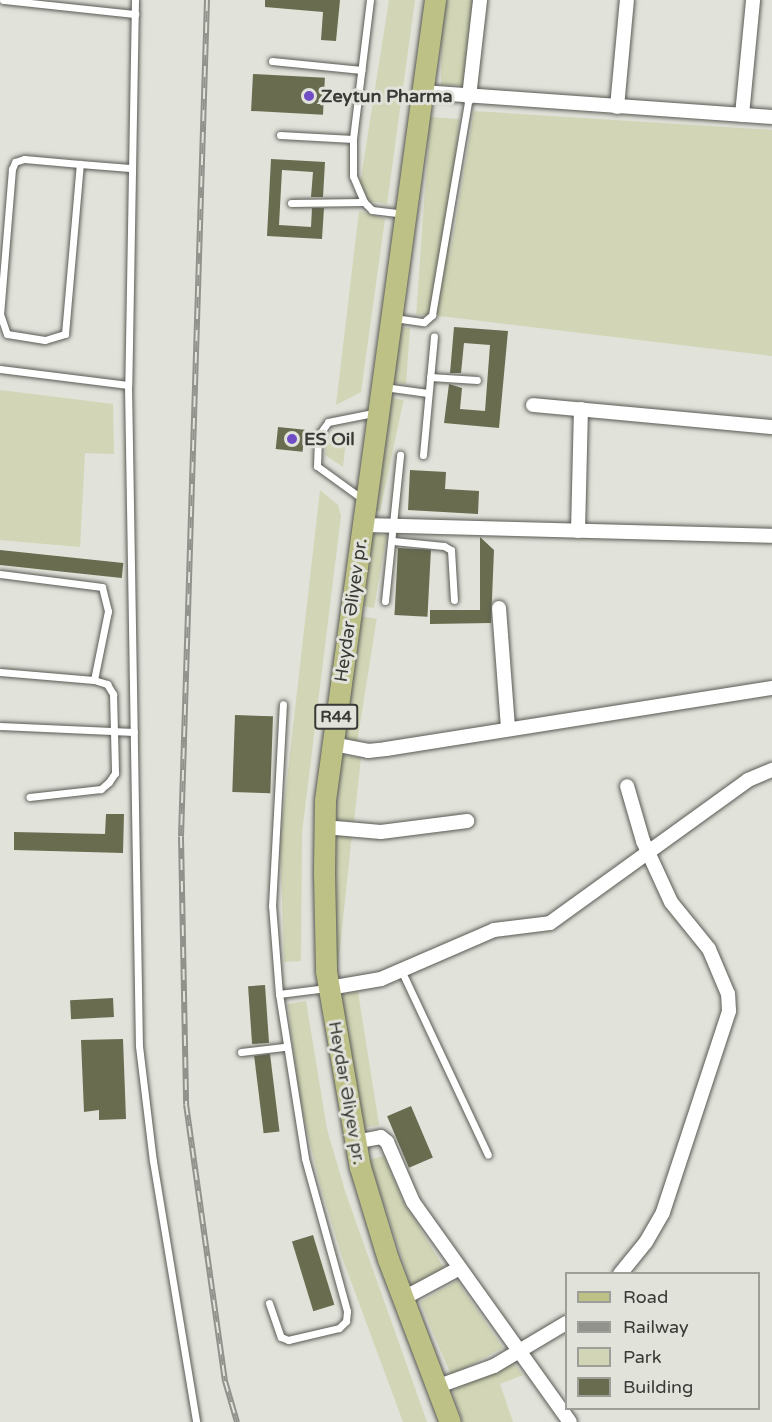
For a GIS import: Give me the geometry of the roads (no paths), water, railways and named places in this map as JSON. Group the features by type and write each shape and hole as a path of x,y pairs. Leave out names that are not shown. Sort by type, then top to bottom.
{"main road":[{"name":"Heydər Əliyev pr.","path":"424,0 315,800 324,988 350,1170 436,1422"},
{"name":"Heydər Əliyev pr.","path":"435,0 333,744 324,827 324,988 370,1206 402,1299 450,1422"}],"street":[{"path":"470,97 480,0"},
{"path":"617,107 627,0"},
{"path":"742,115 753,0"},
{"path":"422,92 772,117"},
{"path":"533,405 772,428"},
{"path":"578,531 582,409"},
{"path":"363,525 393,534 578,531 772,536"},
{"path":"499,608 508,729"},
{"path":"333,744 368,751 386,749 772,688"},
{"path":"324,988 360,985 494,930 550,923 748,780 772,770"},
{"path":"622,1272 646,1242 663,1212 729,1011 728,994 709,950 671,902 648,854 627,786"},
{"path":"324,827 381,832 467,821"},
{"path":"355,1142 381,1137 387,1142 413,1202 458,1269 570,1422"},
{"path":"402,1299 458,1269"},
{"path":"436,1387 519,1353 565,1324"}],"lane":[{"path":"3,0 135,14"},
{"path":"135,0 130,168 128,385 140,1058 153,1161 196,1422"},
{"path":"370,0 353,139 353,176 364,202 372,210 395,213"},
{"path":"272,61 362,70"},
{"path":"391,318 424,322 432,315 470,97"},
{"path":"280,135 353,139"},
{"path":"80,164 64,334 45,340 7,334 0,314 12,169 15,162 24,159 130,168"},
{"path":"291,203 364,202"},
{"path":"423,454 434,338"},
{"path":"0,369 128,385"},
{"path":"430,377 477,380"},
{"path":"382,386 428,393"},
{"path":"357,495 316,466 318,436 328,422 368,414"},
{"path":"386,601 400,455"},
{"path":"393,534 444,546 451,550 454,600"},
{"path":"0,574 102,587 108,611 94,680"},
{"path":"0,672 94,680 107,684 113,694 115,773 109,782 100,789 29,797"},
{"path":"269,1303 281,1337 288,1340 339,1328 346,1321 347,1311 305,1158 285,1047 279,994 272,906 283,704"},
{"path":"0,726 134,732"},
{"path":"401,970 488,1155"},
{"path":"279,994 324,988"},
{"path":"241,1052 285,1047"}],"railway":[{"path":"207,0 181,837 186,1104 225,1381 237,1422"}],"place":[{"name":"Zeytun Pharma","path":"309,96"},
{"name":"ES Oil","path":"292,439"}]}
